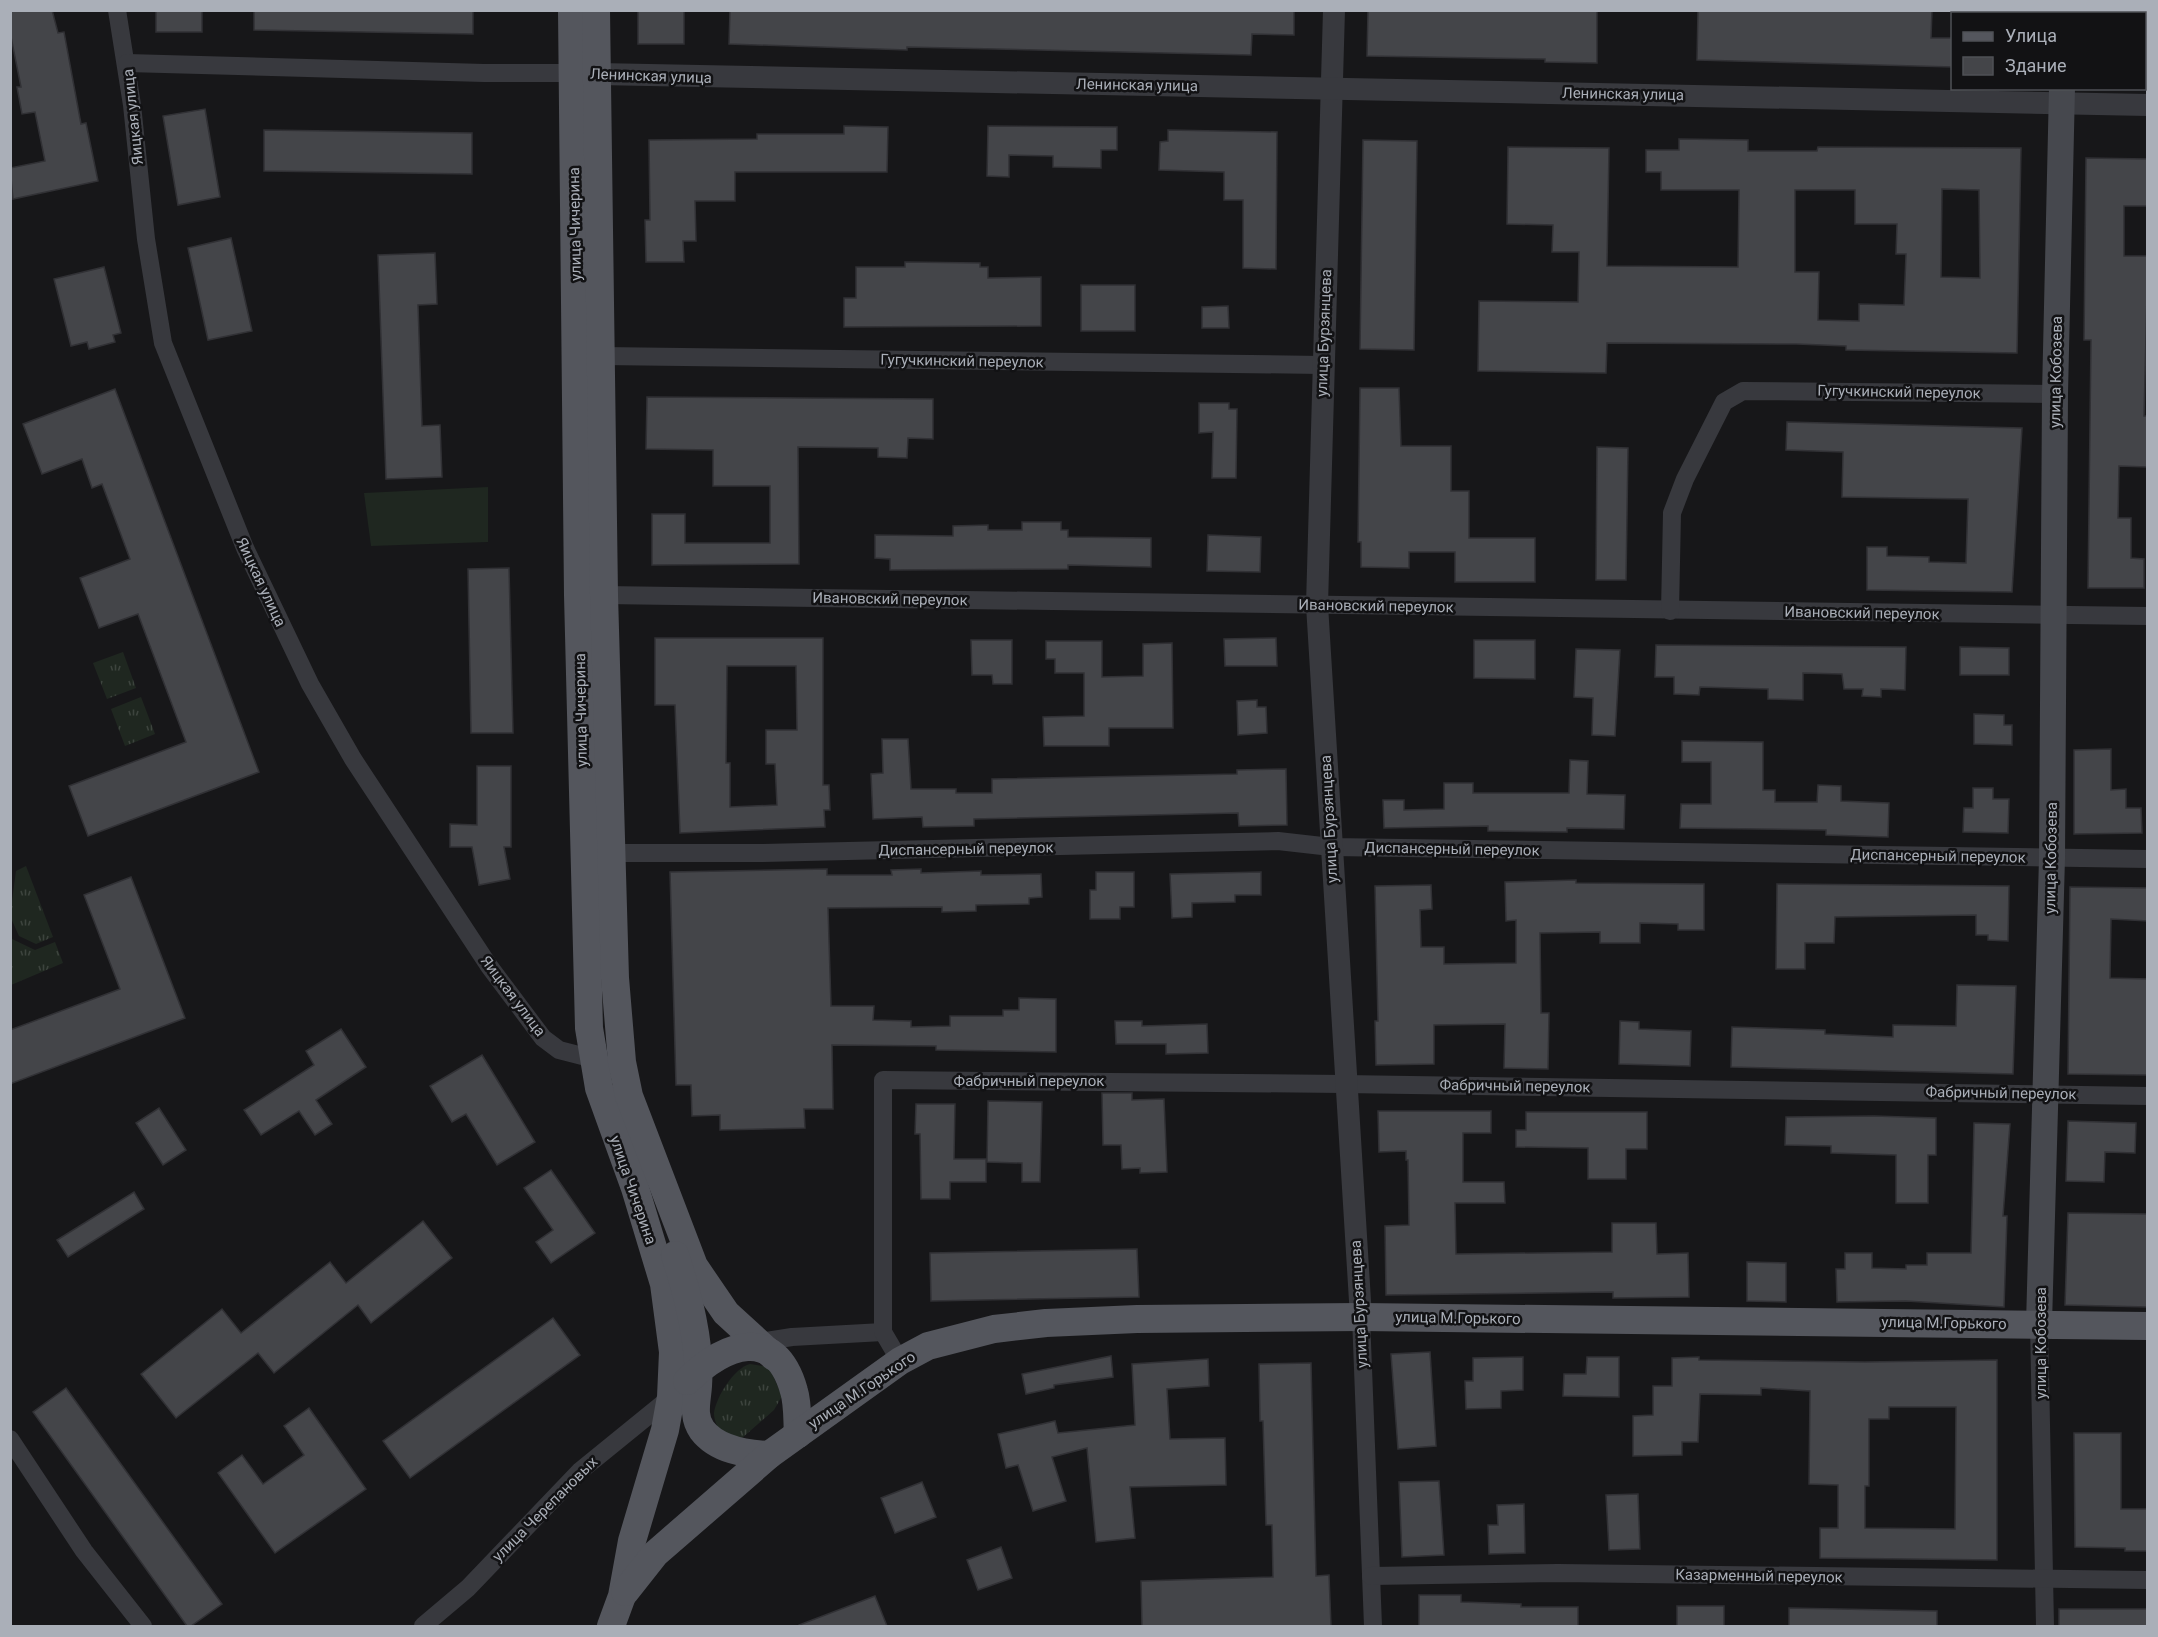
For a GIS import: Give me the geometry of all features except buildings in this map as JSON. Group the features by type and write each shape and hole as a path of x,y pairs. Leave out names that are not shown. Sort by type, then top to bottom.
{"main road":[{"name":"улица Чичерина","path":"572,10 586,73 602,356 604,595 615,978 622,1062 630,1096 694,1266 726,1314 758,1348"},
{"name":"улица Чичерина","path":"596,10 586,73 578,595 589,1028 594,1059 611,1125 635,1188 670,1312 673,1352 671,1397 656,1466 632,1541 622,1596"},
{"name":"улица Кобозева","path":"2039,1324 2052,858 2055,394 2062,96"},
{"path":"635,1188 658,1222 674,1253 692,1317 703,1372 696,1419 702,1430 714,1441 733,1450 769,1455"},
{"name":"улица М.Горького","path":"798,1434 900,1361 928,1346 959,1336 1046,1323 1137,1319 1361,1317 2148,1326"},
{"path":"611,1626 622,1596 655,1554 769,1455 798,1434 795,1394 783,1366 758,1348 703,1372 671,1397"}],"street":[{"name":"Яицкая улица","path":"117,10 127,63 146,239 163,343 245,548 310,684 353,759 489,966 543,1038 559,1050 594,1059"},
{"name":"улица Бурзянцева","path":"1334,10 1322,365 1317,605 1344,1084 1361,1317 1373,1626"},
{"name":"Ленинская улица","path":"127,63 484,73 586,73 1333,88 2062,96 2148,105"},
{"name":"Гугучкинский переулок","path":"602,356 1322,365"},
{"name":"Гугучкинский переулок","path":"1670,611 1672,513 1685,479 1724,402 1743,391 2055,394"},
{"name":"Ивановский переулок","path":"604,595 2148,616"},
{"name":"Диспансерный переулок","path":"613,853 763,853 1278,841 1330,847 2148,859"},
{"name":"Фабричный переулок","path":"883,1332 883,1080 1344,1084 2148,1096"},
{"name":"улица Кобозева","path":"2039,1324 2045,1626"},
{"path":"758,1348 792,1337 883,1332 900,1361"},
{"name":"улица Черепановых","path":"423,1626 468,1588 580,1471 671,1397"},
{"path":"10,1439 84,1551 143,1626"},
{"name":"Казарменный переулок","path":"1371,1576 1558,1573 2148,1580"}],"green space":[{"path":"488,487 488,542 371,546 364,493"},
{"path":"123,652 136,688 107,699 93,663"},
{"path":"141,697 155,734 125,746 111,709"},
{"path":"26,866 53,937 36,944 19,936 10,916 16,871"},
{"path":"12,939 35,950 55,942 63,963 11,985"},
{"path":"750,1364 769,1367 782,1396 774,1410 742,1438 720,1431 714,1413 718,1399 732,1377"}]}
